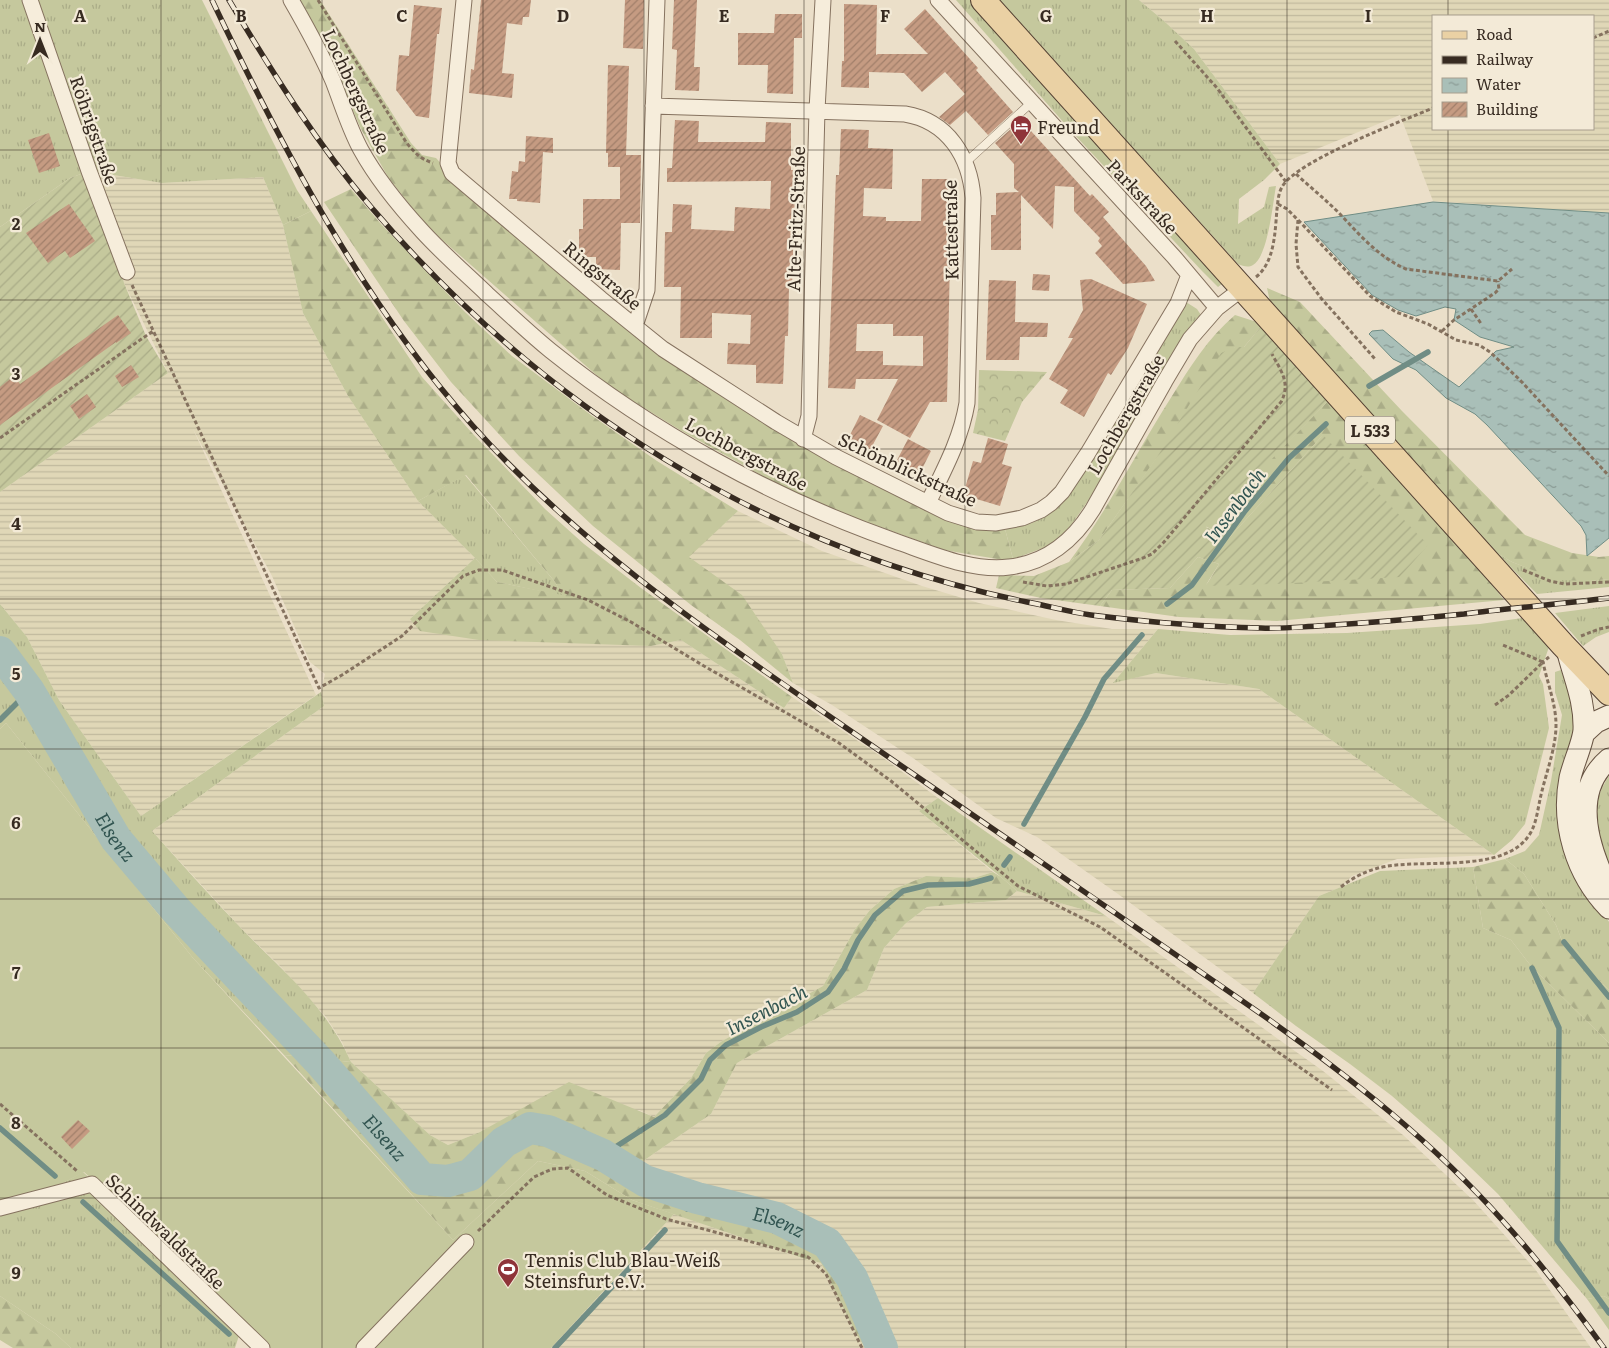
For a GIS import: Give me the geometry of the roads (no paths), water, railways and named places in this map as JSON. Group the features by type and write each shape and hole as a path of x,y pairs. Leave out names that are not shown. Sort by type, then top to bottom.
{"main road":[{"name":"L 533","path":"983,0 1565,647 1609,693"},
{"path":"1565,647 1584,708 1584,733 1570,778 1568,810 1571,837 1582,868 1600,898 1609,908"},
{"path":"1584,733 1596,722 1609,716"},
{"path":"1609,759 1602,764 1593,778 1589,789 1586,814 1592,850 1609,890"}],"street":[{"name":"Röhrigstraße","path":"30,0 88,171 127,272"},
{"name":"Lochbergstraße","path":"291,0 320,54 361,150 381,180 422,232 507,312 553,352 589,380 644,417 705,455 765,487 816,510 910,546 965,564 987,568 1019,566 1038,560 1057,549 1079,529 1093,509 1190,339 1216,308 1242,288"},
{"name":"Ringstraße","path":"464,0 448,163 452,173 600,299 635,326 647,290 657,0"},
{"name":"Alte-Fritz-Straße","path":"803,439 808,416 817,110 823,0"},
{"name":"Parkstraße","path":"938,0 1174,257 1216,308"},
{"name":"Kattestraße","path":"653,106 894,113 915,116 934,124 958,148 970,175 973,198 966,403 962,428 956,446 928,503"},
{"name":"Schönblickstraße","path":"635,326 663,349 803,439 928,503 967,520 996,523 1022,518 1041,510 1051,503 1071,480 1178,303 1189,275"},
{"name":"Schindwaldstraße","path":"0,1208 92,1184 242,1331 262,1348"},
{"path":"364,1348 466,1242"}],"lane":[{"path":"965,162 1032,102"}],"water":[{"path":"1433,202 1609,213 1609,538 1587,556 1586,535 1581,526 1487,425 1475,414 1446,398 1416,370 1393,359 1369,334 1372,331 1383,330 1409,352 1459,387 1496,351 1514,347 1480,337 1454,320 1456,309 1445,307 1416,316 1398,310 1372,295 1304,222"}],"waterway":[{"name":"Insenbach","path":"1369,386 1428,352"},
{"name":"Insenbach","path":"1167,604 1192,585 1245,511 1289,458 1326,424"},
{"name":"Insenbach","path":"1024,824 1085,717 1104,679 1142,635"},
{"name":"Elsenz","path":"0,652 29,691 116,839 176,910 320,1062 422,1179 448,1181 470,1175 504,1142 530,1128 548,1131 603,1155 645,1181 697,1198 777,1218 827,1243 852,1278 882,1348"},
{"path":"0,720 29,691"},
{"name":"Insenbach","path":"1004,865 1010,857"},
{"name":"Insenbach","path":"603,1155 665,1115 701,1079 710,1060 726,1045 761,1027 797,1012 828,992 844,969 858,940 875,915 903,891 928,885 969,884 991,878"},
{"path":"1564,942 1609,997"},
{"path":"1532,968 1559,1028 1557,1241 1609,1313"},
{"path":"0,1128 55,1176"},
{"path":"687,1209 697,1198"},
{"path":"83,1202 229,1334"},
{"path":"555,1348 665,1230"}],"railway":[{"path":"212,0 297,168 360,276 395,328 433,378 473,426 514,470 603,550 698,623 845,727 1264,1016 1359,1087 1448,1164 1476,1192 1542,1267 1604,1348"},
{"path":"229,0 296,107 351,183 438,280 510,346 586,406 666,460 751,507 839,546 931,578 1027,602 1091,615 1197,625 1275,628 1336,625 1446,616 1609,598"}],"place":[{"name":"Freund","path":"1021,145"},
{"name":"Tennis Club Blau-Weiß Steinsfurt e.V.","path":"508,1288"}]}
